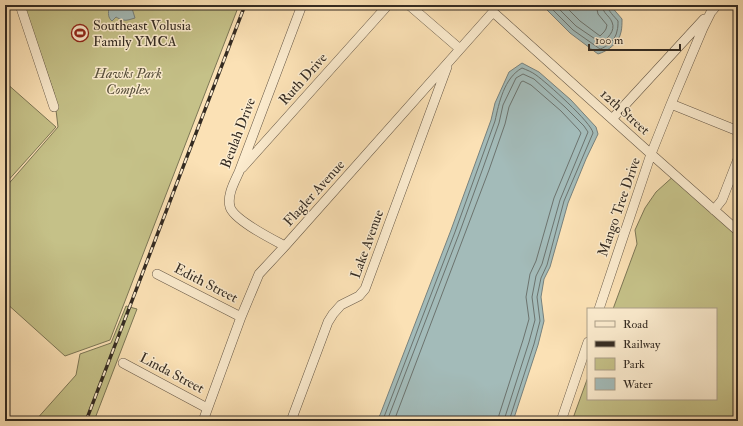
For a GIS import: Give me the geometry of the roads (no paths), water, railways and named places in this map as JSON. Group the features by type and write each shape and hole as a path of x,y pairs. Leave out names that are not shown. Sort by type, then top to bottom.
{"street":[{"path":"20,5 54,107"},
{"name":"Beulah Drive","path":"285,246 241,220 230,208 229,199 232,185 239,172 302,5"},
{"name":"Ruth Drive","path":"239,172 388,5"},
{"path":"409,5 460,50"},
{"path":"612,119 714,8"},
{"name":"Mango Tree Drive","path":"599,308 651,154 703,28 714,8"},
{"name":"Flagler Avenue","path":"203,421 259,274 493,12"},
{"name":"12th Street","path":"493,12 738,231"},
{"name":"Lake Avenue","path":"291,421 328,322 341,305 359,296 365,289 449,61"},
{"path":"671,104 738,131"},
{"path":"714,210 722,200 738,159"},
{"name":"Edith Street","path":"157,274 242,317"},
{"path":"561,421 587,345"},
{"name":"Linda Street","path":"123,363 207,408"}],"water":[{"path":"131,5 135,18 121,20 116,17 112,21 108,12 111,6"},
{"path":"542,5 610,5 622,19 620,36 618,40 606,51 598,54 570,33"},
{"path":"522,63 539,72 571,100 596,127 598,134 568,203 550,267 544,279 541,297 544,321 538,345 513,421 375,421 380,415 451,230 491,120 495,103 509,72"}],"railway":[{"path":"86,421 245,5"}],"place":[{"name":"Southeast Volusia Family YMCA","path":"80,33"}],"park label":[{"name":"Hawks Park Complex","path":"128,82"}]}
